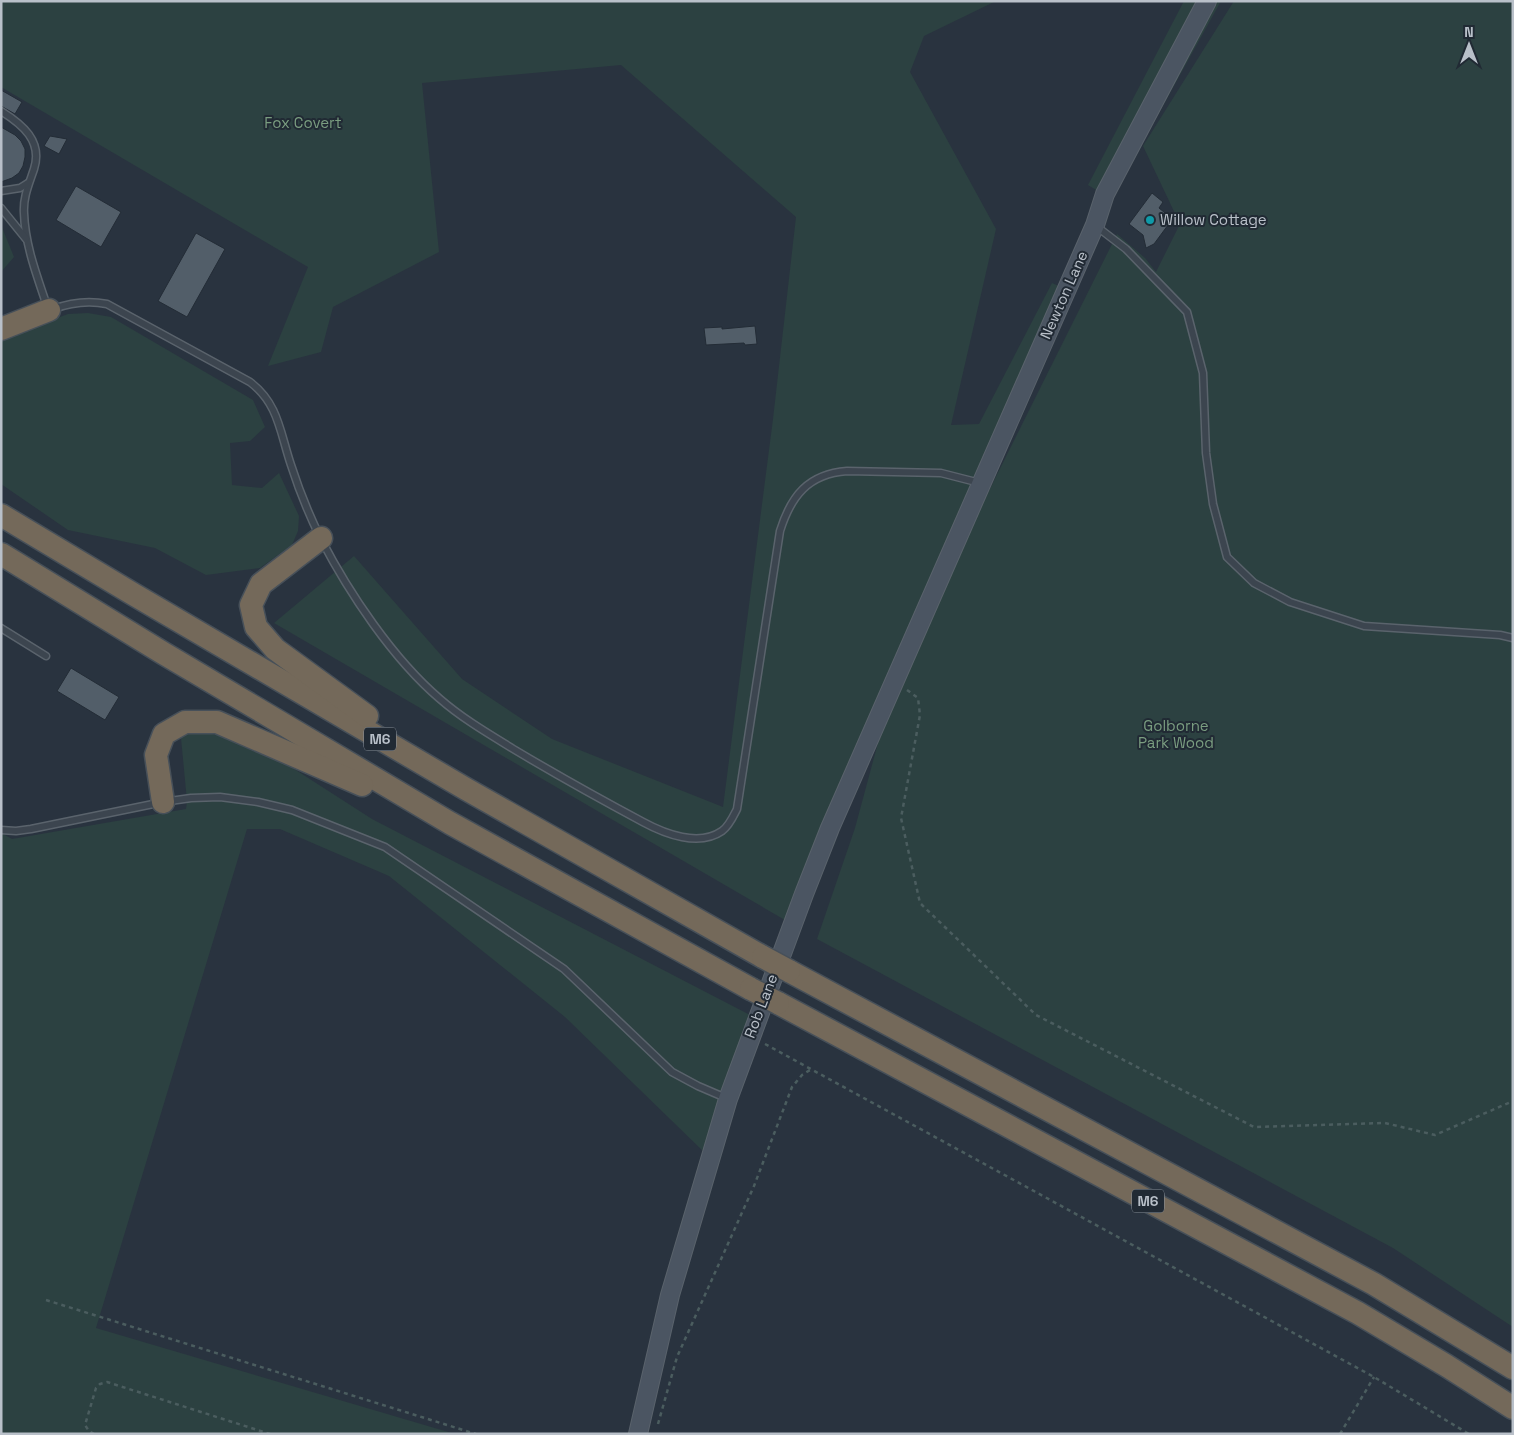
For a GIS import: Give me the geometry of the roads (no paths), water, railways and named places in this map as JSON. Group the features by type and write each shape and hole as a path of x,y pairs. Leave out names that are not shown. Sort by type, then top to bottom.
{"highway":[{"path":"1,329 48,310"},
{"name":"M6","path":"1,515 466,789 763,957 1374,1284 1513,1368"},
{"path":"321,538 261,584 251,605 256,627 275,649 466,789"},
{"name":"M6","path":"1,554 163,653 450,823 752,989 1358,1313 1513,1408"},
{"path":"163,802 156,755 164,734 185,722 217,722 450,823"}],"street":[{"name":"Newton Lane","path":"933,595 1095,225 1105,194 1207,1"},
{"name":"Rob Lane","path":"638,1434 670,1295 728,1099 750,1036 824,844 933,595"}],"lane":[{"path":"1,111 25,127 34,146 36,158 28,183 24,213 27,240 48,310 81,301 107,304 250,382 261,390 274,408 291,465 321,538 350,589 384,638 411,671 438,698 467,721 562,778 659,830 677,836 695,838 712,836 723,830 731,821 737,809 780,531 784,516 792,502 804,488 817,478 832,472 941,473 981,484"},
{"path":"1,191 20,188 28,183"},
{"path":"1,208 27,240"},
{"path":"1095,225 1126,249 1187,312 1203,373 1206,452 1213,504 1228,557 1254,583 1290,602 1364,626 1500,635 1513,638"},
{"path":"1,628 46,656"},
{"path":"1,830 31,829 191,798 258,802 292,810 385,847 564,969 672,1072 728,1099"}],"place":[{"name":"Willow Cottage","path":"1150,220"}],"park label":[{"name":"Fox Covert","path":"303,123"},
{"name":"Golborne Park Wood","path":"1176,734"}]}
